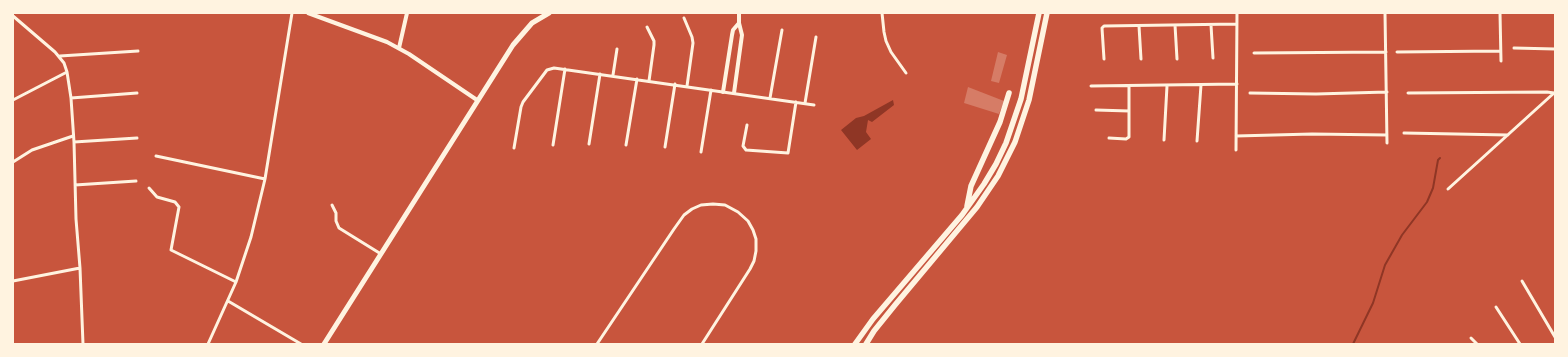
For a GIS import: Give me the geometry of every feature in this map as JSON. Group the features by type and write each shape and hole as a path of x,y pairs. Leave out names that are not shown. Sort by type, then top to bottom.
{"highway":[{"path":"855,344 873,319 966,209 996,164 1012,129 1025,85 1039,13"},
{"path":"866,344 883,321 978,207 998,176 1015,142 1029,100 1047,13"},
{"path":"966,209 973,179 1000,122 1009,93"}],"main road":[{"path":"324,344 512,45 532,23 549,13"}],"street":[{"path":"208,344 236,282 251,238 265,178 292,13"},
{"path":"308,13 364,33 399,48 477,100"},
{"path":"399,48 407,13"},
{"path":"734,93 742,35 739,23 740,13"},
{"path":"882,13 886,41 891,52 906,73"},
{"path":"1236,150 1237,13"},
{"path":"1384,13 1388,143"},
{"path":"1500,13 1501,61"},
{"path":"13,16 60,56 68,72 74,142 83,344"},
{"path":"684,18 692,36 693,43 687,86"},
{"path":"723,92 733,30 739,23"},
{"path":"1104,59 1102,27 1175,24 1237,24"},
{"path":"1175,24 1177,59"},
{"path":"1210,25 1213,58"},
{"path":"1139,26 1141,59"},
{"path":"647,27 654,41 649,81"},
{"path":"770,98 782,30"},
{"path":"805,103 816,37"},
{"path":"1514,48 1555,49"},
{"path":"613,76 616,49"},
{"path":"60,56 138,51"},
{"path":"1397,52 1500,51"},
{"path":"1254,53 1386,52"},
{"path":"514,148 523,102 547,70 554,68 675,84 814,105"},
{"path":"553,145 565,69"},
{"path":"13,100 68,72"},
{"path":"589,144 600,74"},
{"path":"626,145 637,79"},
{"path":"664,147 675,84"},
{"path":"1091,86 1237,84"},
{"path":"1197,141 1201,85"},
{"path":"1109,138 1129,138 1129,86"},
{"path":"1164,140 1167,86"},
{"path":"701,152 711,90"},
{"path":"1250,93 1316,94 1387,92"},
{"path":"71,98 137,93"},
{"path":"1408,93 1554,93"},
{"path":"1448,189 1554,93"},
{"path":"747,125 743,146 746,150 788,153 796,102"},
{"path":"1096,110 1129,111"},
{"path":"1404,133 1508,135"},
{"path":"1236,136 1312,134 1387,135"},
{"path":"13,162 32,150 73,136"},
{"path":"74,142 137,138"},
{"path":"156,156 265,178"},
{"path":"75,185 136,181"},
{"path":"150,188 157,197 175,202 179,207 171,250 236,282"},
{"path":"597,344 684,215 701,205 713,204 725,206 738,212 748,221 756,239 756,251 754,261 702,344"},
{"path":"332,205 336,213 336,221 339,228 381,254"},
{"path":"13,281 80,268"},
{"path":"1522,281 1555,337"},
{"path":"228,301 301,344"},
{"path":"1496,307 1520,344"},
{"path":"1471,338 1477,344"}],"shaded area":[{"path":"893,100 894,105 872,122 868,120 866,132 871,139 857,150 841,130 856,118 864,116"}],"building":[{"path":"998,52 1007,55 999,83 991,81"},
{"path":"968,87 1004,101 999,114 964,103"}],"waterway":[{"path":"1353,344 1373,303 1385,265 1402,235 1427,202 1433,188 1438,160 1440,158"}]}
